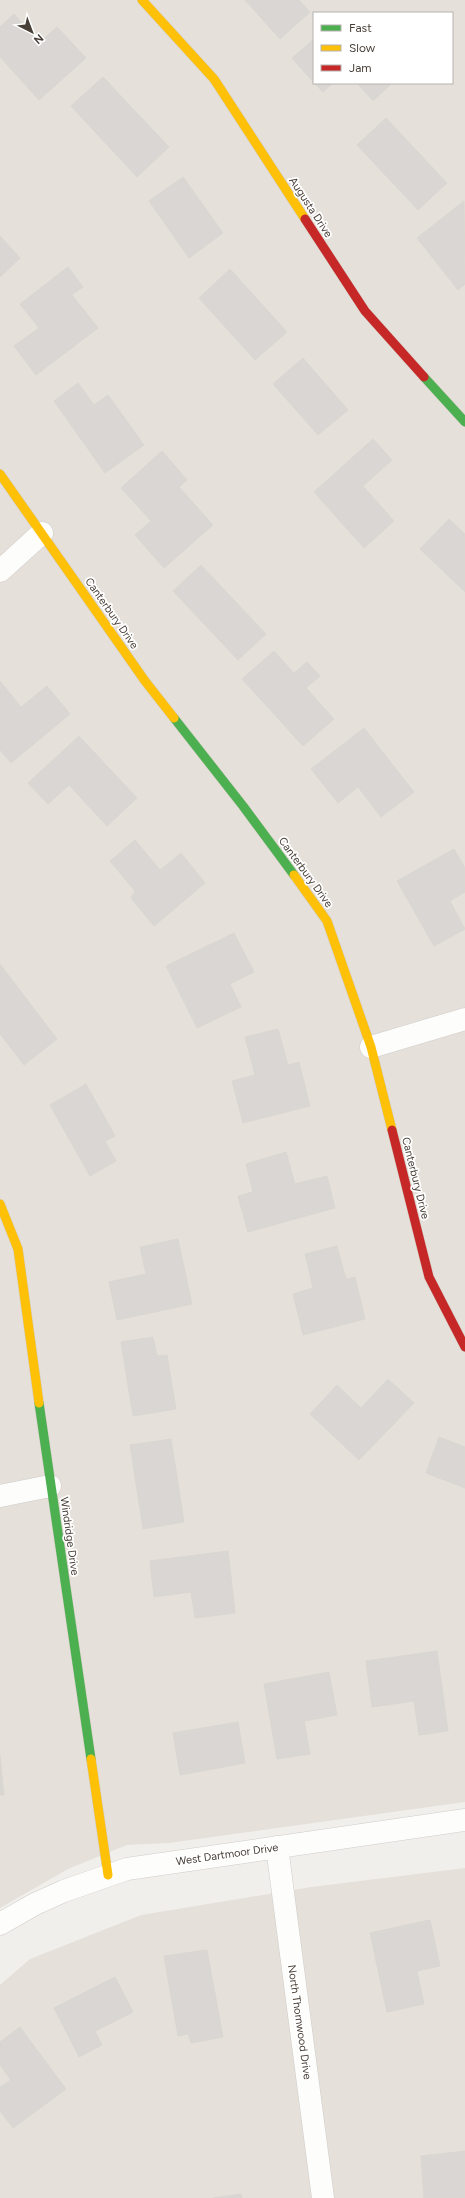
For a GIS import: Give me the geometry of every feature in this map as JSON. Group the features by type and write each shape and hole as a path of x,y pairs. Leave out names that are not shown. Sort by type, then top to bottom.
{"street":[{"name":"Augusta Drive","path":"142,0 214,79 364,311 462,412"},
{"name":"Canterbury Drive","path":"0,474 145,682 243,806 327,921 371,1047 429,1277 465,1347"},
{"path":"0,571 42,533"},
{"path":"371,1047 465,1019"},
{"name":"Windridge Drive","path":"0,1204 18,1249 50,1486 108,1875"},
{"path":"0,1496 50,1486"},
{"name":"West Dartmoor Drive","path":"0,1924 42,1901 108,1875 155,1864 465,1820"},
{"name":"North Thornwood Drive","path":"277,1847 323,2198"}],"shaded area":[{"path":"0,0 465,0 465,1802 169,1843 127,1845 68,1869 0,1908"},
{"path":"465,1868 465,2198 0,2198 0,1985 30,1959 141,1915 311,1887"}],"building":[{"path":"245,0 299,0 310,12 280,39"},
{"path":"14,14 39,43 57,27 86,58 39,100 0,57 0,27"},
{"path":"313,40 313,82 292,58"},
{"path":"103,77 169,147 137,177 71,106"},
{"path":"315,84 332,84 323,92"},
{"path":"358,84 391,84 373,101"},
{"path":"386,118 447,183 418,210 357,145"},
{"path":"183,177 223,233 189,258 149,201"},
{"path":"464,201 465,284 458,290 417,238"},
{"path":"0,236 20,258 0,277"},
{"path":"68,267 83,287 72,295 98,328 36,375 14,346 39,328 20,304"},
{"path":"230,269 287,332 255,360 199,298"},
{"path":"303,358 348,410 318,435 273,384"},
{"path":"78,383 94,405 108,395 144,445 105,473 54,401"},
{"path":"373,439 392,460 363,486 394,521 364,548 314,492"},
{"path":"162,451 187,480 179,487 213,525 164,568 135,535 151,521 121,488"},
{"path":"449,519 465,534 465,592 420,549"},
{"path":"201,565 266,634 238,660 173,591"},
{"path":"274,651 294,673 307,662 320,676 306,688 334,719 303,746 242,679"},
{"path":"0,681 21,707 47,686 70,714 11,763 0,750"},
{"path":"364,728 414,792 381,817 358,787 338,803 311,769"},
{"path":"79,736 137,798 107,826 69,785 48,804 28,783"},
{"path":"135,840 160,870 181,853 205,883 154,926 131,898 135,891 110,861"},
{"path":"454,849 465,868 465,892 450,901 465,929 434,946 397,881"},
{"path":"234,933 254,972 230,984 241,1007 197,1028 166,966"},
{"path":"0,964 57,1039 24,1065 0,1034"},
{"path":"278,1029 288,1065 299,1062 310,1106 243,1123 232,1081 255,1075 245,1037"},
{"path":"86,1084 115,1136 105,1141 116,1161 90,1176 50,1105"},
{"path":"286,1152 295,1184 327,1176 335,1208 248,1232 238,1196 253,1192 246,1164"},
{"path":"178,1239 192,1304 117,1320 109,1282 146,1274 140,1247"},
{"path":"337,1246 346,1279 355,1277 365,1319 303,1335 293,1294 313,1288 305,1254"},
{"path":"153,1337 157,1356 167,1355 176,1409 133,1416 121,1342"},
{"path":"388,1379 414,1403 359,1460 310,1414 337,1385 361,1408"},
{"path":"439,1437 465,1447 465,1488 426,1473"},
{"path":"171,1439 184,1522 143,1529 130,1445"},
{"path":"228,1551 235,1613 195,1618 191,1592 154,1597 150,1561"},
{"path":"437,1651 448,1731 419,1735 414,1701 372,1707 366,1661"},
{"path":"329,1672 337,1715 304,1721 310,1754 277,1759 264,1684"},
{"path":"238,1722 245,1763 180,1775 173,1733"},
{"path":"0,1756 4,1795 0,1795"},
{"path":"430,1920 440,1966 417,1971 424,2004 387,2012 370,1933"},
{"path":"207,1950 223,2037 191,2043 188,2034 178,2036 164,1956"},
{"path":"115,1977 133,2012 95,2031 102,2045 79,2057 54,2008"},
{"path":"20,2027 66,2089 13,2128 0,2111 0,2087 11,2080 0,2065 0,2042"},
{"path":"465,2151 465,2198 424,2198 421,2156"},
{"path":"241,2194 242,2198 213,2198"}],"traffic: fast":[{"path":"424,377 465,422"},
{"path":"174,718 243,806 294,875"},
{"path":"39,1403 91,1759"}],"traffic: slow":[{"path":"142,0 214,79 305,219"},
{"path":"0,474 145,681 174,718"},
{"path":"294,875 327,921 371,1047 392,1130"},
{"path":"0,1204 18,1249 39,1403"},
{"path":"91,1759 108,1875"}],"traffic: jam":[{"path":"305,219 365,311 424,377"},
{"path":"392,1130 429,1277 465,1347"}]}
